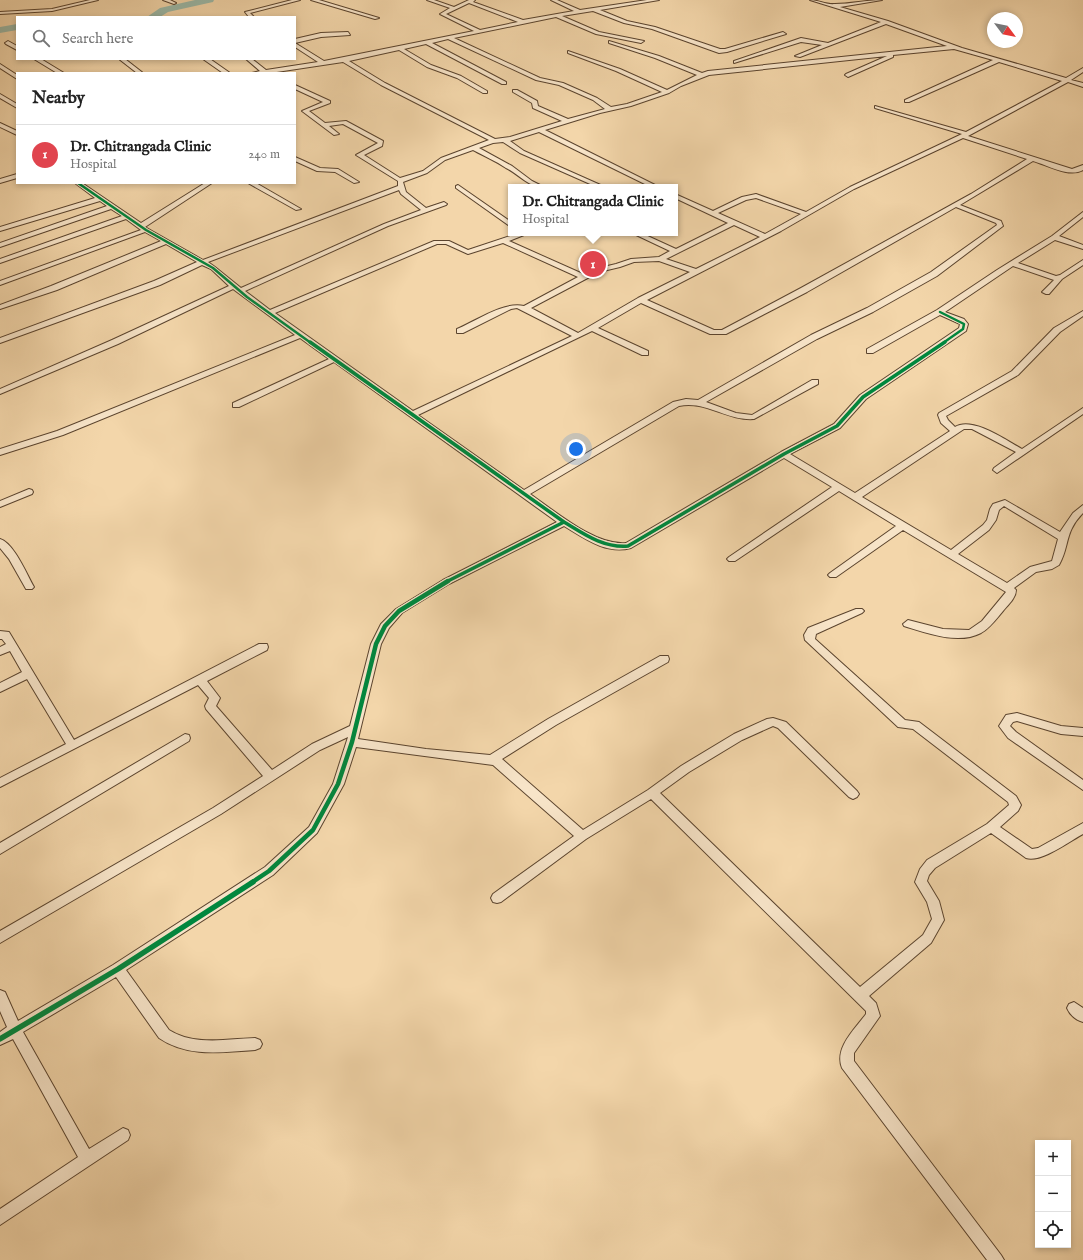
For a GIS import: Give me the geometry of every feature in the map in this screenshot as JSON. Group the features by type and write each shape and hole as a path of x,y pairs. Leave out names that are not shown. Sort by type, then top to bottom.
{"street":[{"path":"0,13 52,10 96,0"},
{"path":"165,0 174,3"},
{"path":"251,16 247,12 298,0"},
{"path":"313,0 377,18"},
{"path":"429,0 454,8"},
{"path":"553,0 578,11"},
{"path":"626,0 632,3"},
{"path":"250,60 266,72 344,60 401,49 556,15 657,0"},
{"path":"812,0 886,22 954,47 1083,85"},
{"path":"833,6 880,0"},
{"path":"479,31 442,14 472,1 523,22"},
{"path":"572,8 596,2"},
{"path":"0,9 11,8"},
{"path":"592,9 626,22 653,28 720,51 725,51 783,34"},
{"path":"556,15 598,33 641,42"},
{"path":"798,56 886,22"},
{"path":"296,41 321,35 348,34"},
{"path":"449,38 538,79 561,84 595,99 609,109"},
{"path":"736,62 801,40 828,44"},
{"path":"428,42 504,83"},
{"path":"611,42 657,57 701,75"},
{"path":"8,43 16,47"},
{"path":"296,47 323,63"},
{"path":"324,125 344,122 381,142 382,143 380,145 359,155 400,180 425,172 443,159 474,148 609,109 629,105 667,92 701,75 713,72 954,47"},
{"path":"401,49 429,66 459,77 485,92"},
{"path":"570,52 618,70 667,92"},
{"path":"848,75 901,52"},
{"path":"38,60 59,72"},
{"path":"123,60 139,72"},
{"path":"208,60 226,72"},
{"path":"344,60 383,84 496,141"},
{"path":"907,101 999,60"},
{"path":"0,66 16,76"},
{"path":"413,414 578,336 641,300 765,237 852,188 965,135 1067,81 1083,70"},
{"path":"296,88 328,102 305,110 336,134"},
{"path":"515,91 535,102 535,107 567,121"},
{"path":"0,96 16,105"},
{"path":"877,107 1071,171 1076,171 1083,167"},
{"path":"0,125 16,132"},
{"path":"539,130 648,184"},
{"path":"505,140 522,152 592,184"},
{"path":"474,148 510,167 534,184"},
{"path":"296,159 319,170 336,170 356,182"},
{"path":"641,300 713,332 723,332 804,290 955,205 1032,159"},
{"path":"0,181 16,176"},
{"path":"400,180 403,193 426,211"},
{"path":"79,184 143,229 213,268 269,312 523,494 564,522 611,547 619,548 628,546 784,454 837,426 863,397 963,329 964,324 961,321 940,312"},
{"path":"0,284 143,229 208,184"},
{"path":"253,184 298,209"},
{"path":"0,341 157,283 203,262 401,187"},
{"path":"458,187 508,223"},
{"path":"712,213 744,198 756,196 806,214"},
{"path":"678,197 765,237"},
{"path":"0,229 99,198"},
{"path":"0,392 237,288 380,228 444,204"},
{"path":"701,402 814,337 870,310 934,274 1000,226 999,222 955,205"},
{"path":"0,245 111,207"},
{"path":"870,351 940,312 1012,263 1054,237 1083,214"},
{"path":"0,261 126,217"},
{"path":"660,259 733,223"},
{"path":"269,312 436,242 447,242 468,252 515,236"},
{"path":"643,236 675,251"},
{"path":"1054,237 1083,247"},
{"path":"504,240 583,277"},
{"path":"0,307 165,242"},
{"path":"525,308 602,268 618,266 633,260 660,259 696,272"},
{"path":"1046,292 1059,278 1083,262"},
{"path":"1012,263 1059,278"},
{"path":"460,331 514,306 525,308 578,336"},
{"path":"955,431 944,421 942,414 1016,373 1057,330 1083,313"},
{"path":"592,328 645,353"},
{"path":"0,452 60,433 302,335"},
{"path":"236,405 335,359"},
{"path":"523,494 676,404 682,402 701,402 736,416 748,418 754,417 815,382"},
{"path":"997,470 1083,410"},
{"path":"854,497 962,426 969,425 1022,452"},
{"path":"784,454 950,555 1011,590 1011,594 975,632 949,633 908,624"},
{"path":"732,559 838,487"},
{"path":"0,504 29,492"},
{"path":"950,555 990,523 993,510 1005,503 1062,537"},
{"path":"1007,588 1033,569 1054,565 1057,561 1062,537 1071,522 1083,508"},
{"path":"0,1039 118,969 269,871 313,830 338,784 352,742 376,644 385,626 399,611 413,601 446,582 564,522"},
{"path":"833,575 902,526"},
{"path":"0,542 14,557 29,587"},
{"path":"859,611 812,632 809,636 810,640 902,724 915,725 1012,799 1015,805 1014,808 991,827 931,864 920,882 933,901 938,920 927,939 859,996"},
{"path":"0,635 5,635 72,744"},
{"path":"0,651 11,646"},
{"path":"0,783 72,744 263,647"},
{"path":"492,760 546,726 664,659"},
{"path":"0,688 28,674"},
{"path":"199,679 216,698 210,706 270,776"},
{"path":"1083,732 1061,730 1017,717 1010,718 1004,726 1012,735 1083,786"},
{"path":"498,898 582,836 652,793 685,769 738,737 768,723 773,722 782,725 853,794"},
{"path":"0,937 217,811 316,747 354,729"},
{"path":"0,848 185,738"},
{"path":"352,742 426,753 492,760 502,765 582,836"},
{"path":"652,793 859,996 873,1012 872,1016 847,1051 847,1063 996,1260"},
{"path":"991,827 1030,854 1040,852 1083,828"},
{"path":"118,969 164,1034 171,1040 189,1046 255,1044"},
{"path":"0,996 15,1030 87,1159"},
{"path":"0,1218 123,1135"}],"waterway":[{"path":"154,16 164,10 209,0"},
{"path":"0,30 16,27"}],"cycle path":[{"path":"79,184 146,230 213,268 247,297 564,522 587,536 603,544 611,546 628,546 784,454 837,426 856,403 863,397 963,329 964,324 961,321 940,312"},
{"path":"0,1039 118,969 269,871 313,830 338,784 352,742 376,644 385,626 399,611 446,582 564,522"}],"place":[{"name":"Dr. Chitrangada Clinic","path":"593,264"}]}
